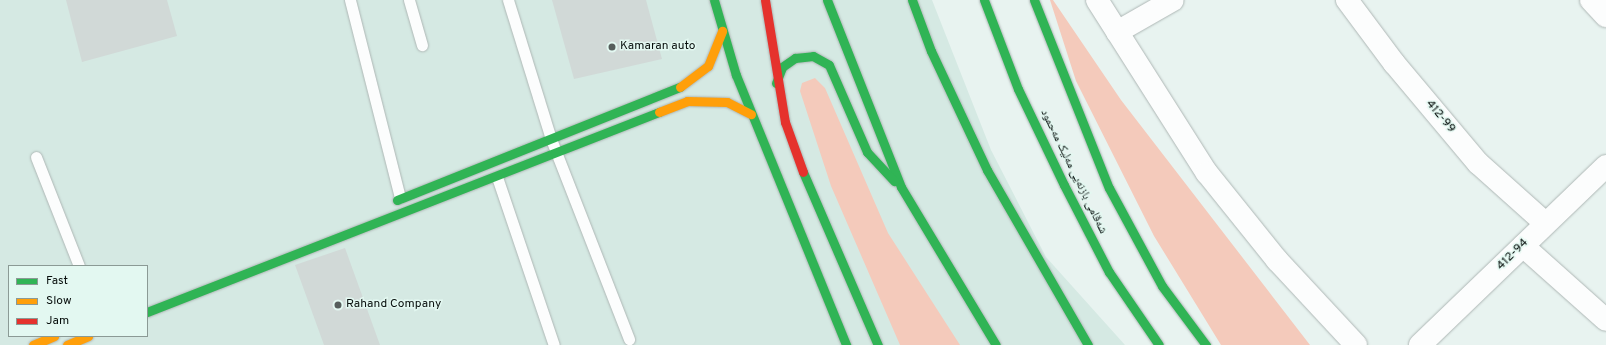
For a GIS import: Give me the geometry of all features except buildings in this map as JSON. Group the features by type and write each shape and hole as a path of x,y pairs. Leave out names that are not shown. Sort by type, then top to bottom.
{"main road":[{"path":"714,0 722,31 751,114 846,345"},
{"path":"765,0 776,83 785,122 816,208 878,345"},
{"path":"827,0 901,187 996,345"},
{"path":"912,0 931,51 990,176 1088,345"},
{"name":"شەقامی بازنەیی مەلیک مەحمود","path":"984,0 1018,89 1064,185 1110,272 1159,345"},
{"path":"1034,0 1109,188 1162,286 1206,345"},
{"path":"385,204 691,82 715,55 722,31"},
{"path":"776,83 782,68 795,58 813,56 829,65 867,152 901,187"},
{"path":"148,312 497,177 687,101 727,102 751,114"},
{"path":"33,345 52,337"},
{"path":"67,345 86,337"}],"street":[{"path":"1097,0 1207,173 1277,260 1356,345"},
{"path":"1117,32 1173,0"},
{"name":"412-99","path":"1348,0 1394,63 1478,163 1545,222"},
{"path":"1592,0 1606,16"},
{"name":"412-94","path":"1420,345 1523,246 1545,222 1606,166"},
{"path":"1523,246 1606,320"}],"lane":[{"path":"350,0 400,198"},
{"path":"409,0 422,45"},
{"path":"508,0 551,139 629,340"},
{"path":"36,157 79,265"},
{"path":"497,177 554,345"}],"shaded area":[{"path":"0,0 932,0 991,150 1046,257 1125,345 0,345"},
{"path":"1050,0 1053,0 1121,100 1310,345 1221,345 1154,236 1076,81"},
{"path":"815,78 825,88 888,233 960,345 900,345 831,186 800,91 802,83"}],"traffic: fast":[{"path":"714,0 736,75 846,345"},
{"path":"827,0 901,187 996,345"},
{"path":"912,0 931,51 987,170 1088,345"},
{"path":"984,0 1018,89 1064,185 1109,272 1159,345"},
{"path":"1034,0 1109,188 1162,286 1206,345"},
{"path":"776,83 782,67 795,58 813,56 829,65 867,152 894,181"},
{"path":"397,200 680,87"},
{"path":"148,312 659,112"},
{"path":"803,172 878,345"}],"traffic: slow":[{"path":"680,87 708,66 722,31"},
{"path":"659,112 687,101 727,102 751,114"},
{"path":"33,345 52,337"},
{"path":"67,345 86,337"}],"traffic: jam":[{"path":"765,0 785,122 803,172"}],"place":[{"name":"Kamaran auto","path":"612,47"},
{"name":"Rahand Company","path":"338,305"}]}
